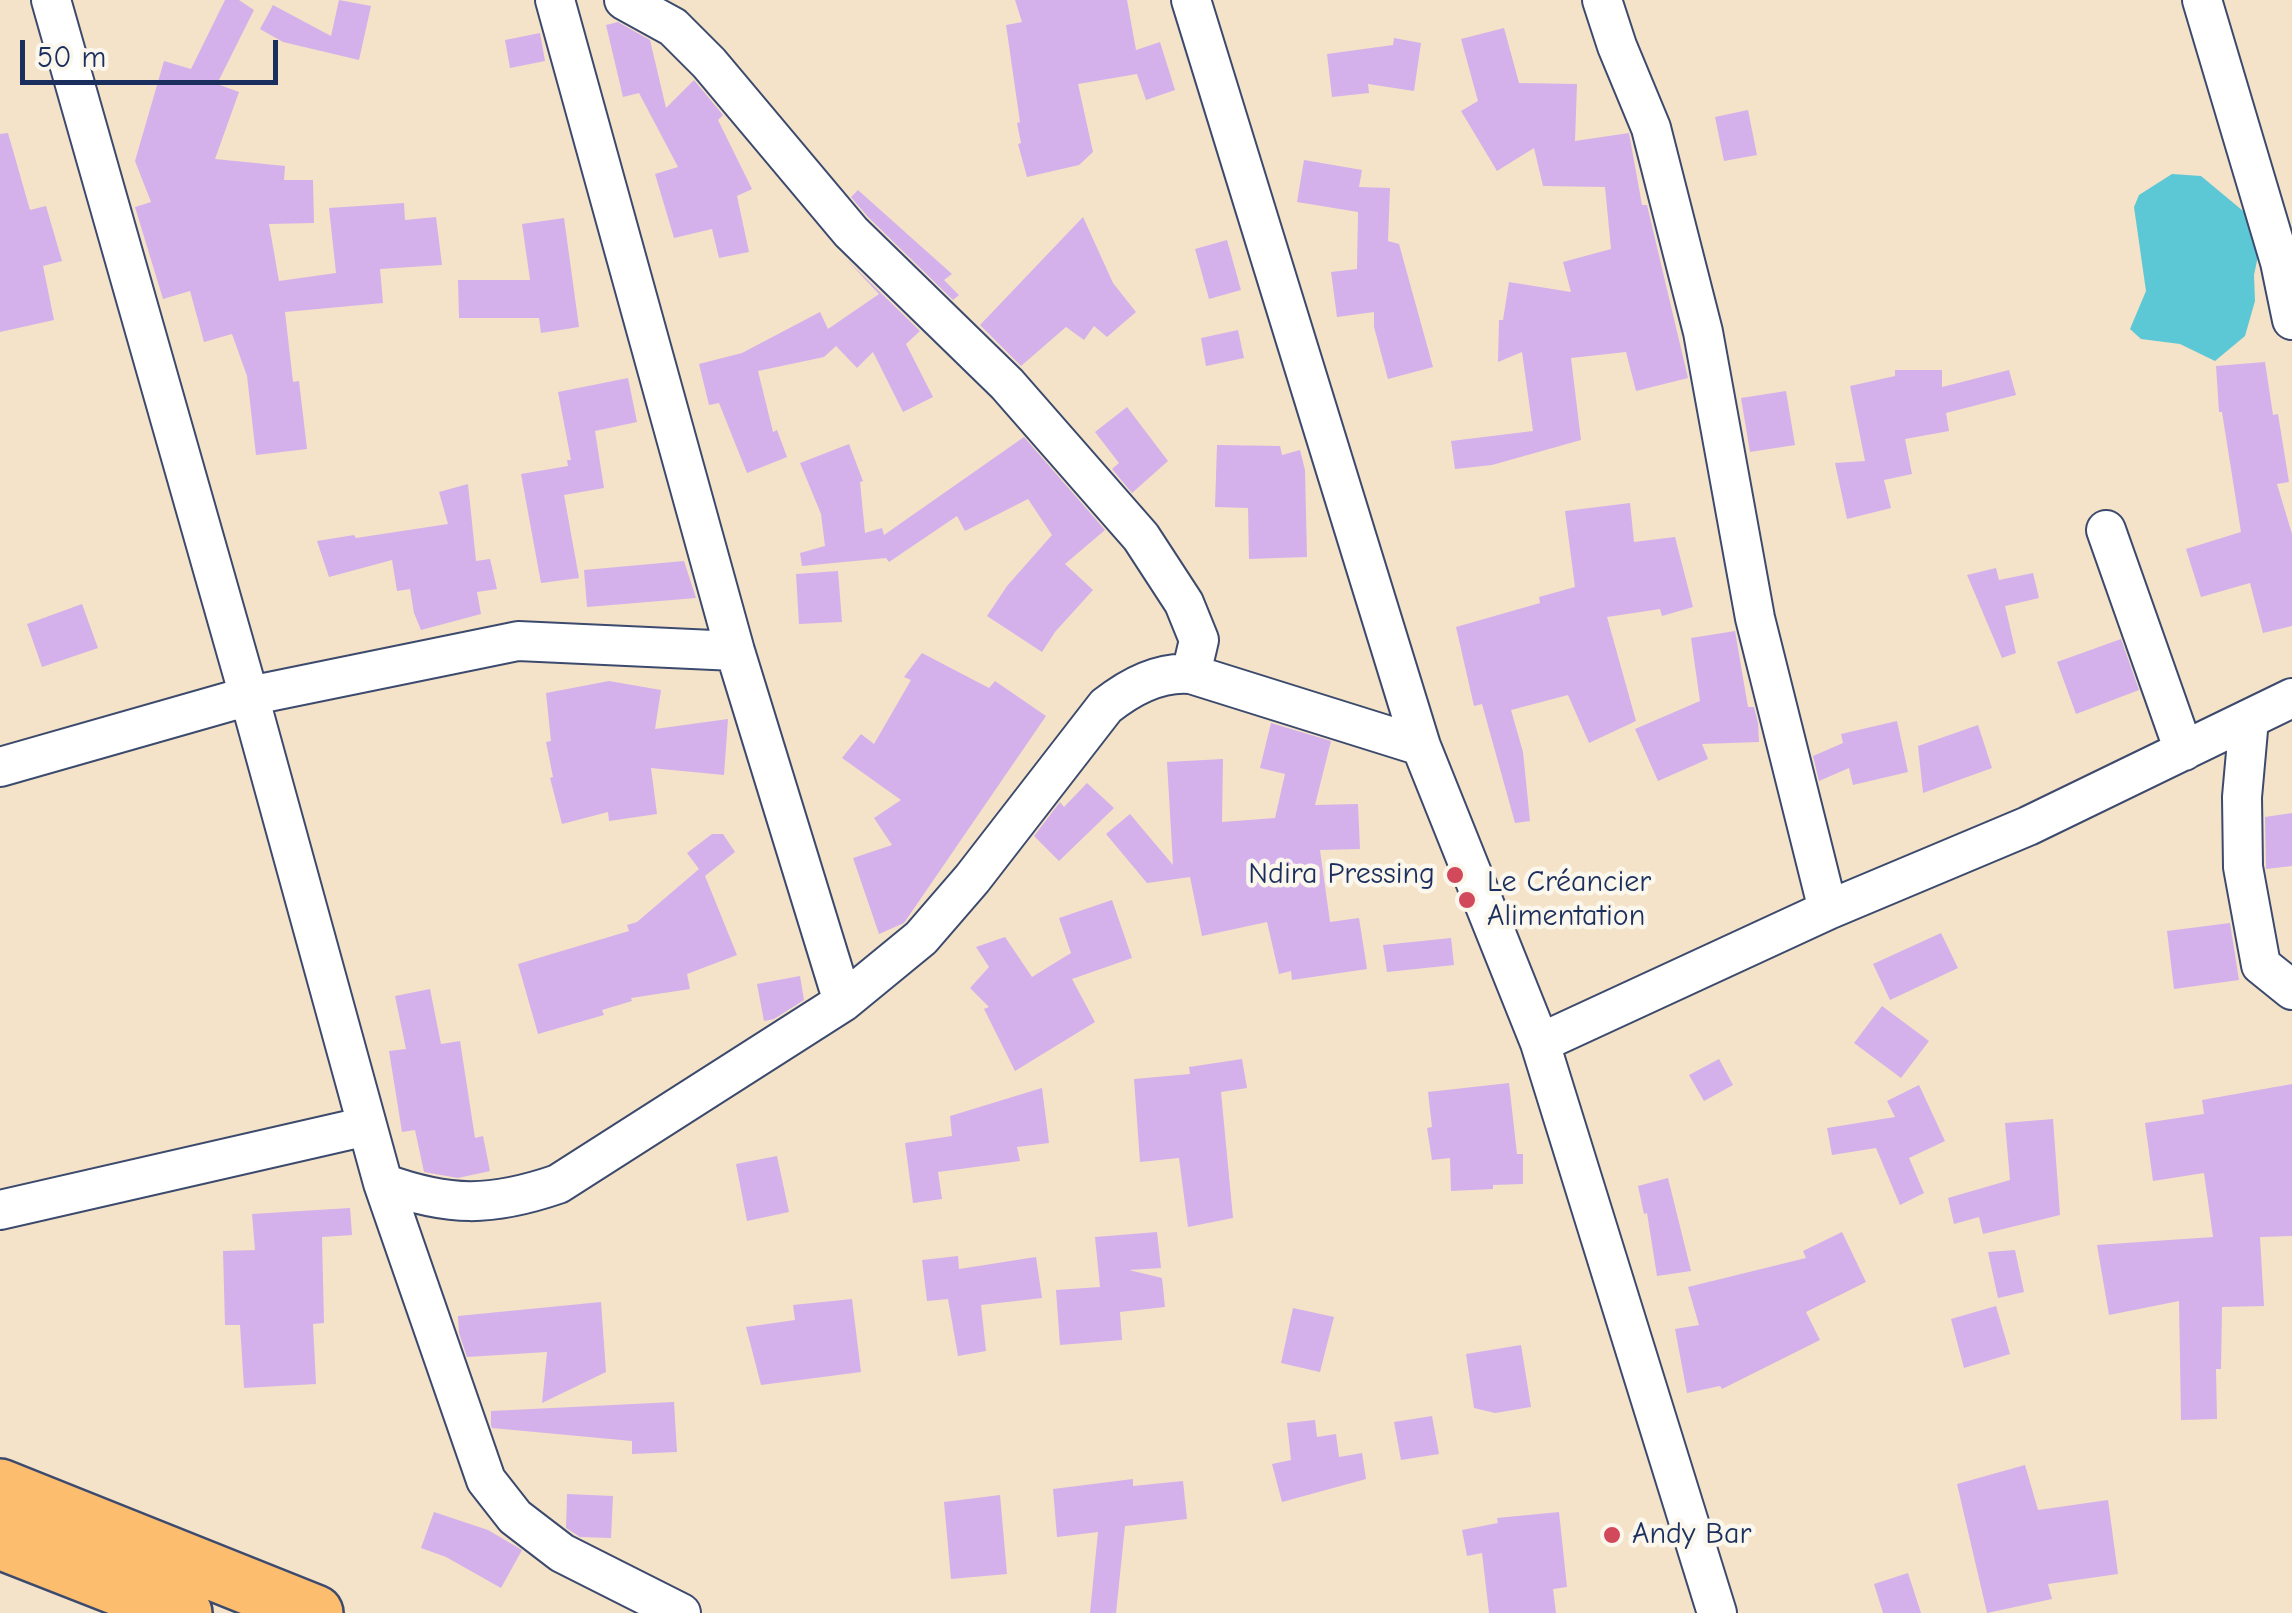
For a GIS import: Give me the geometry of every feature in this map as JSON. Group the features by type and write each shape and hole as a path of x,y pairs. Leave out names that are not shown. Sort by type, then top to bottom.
{"main road":[{"path":"0,1487 314,1613"},
{"path":"0,1541 184,1613"}],"street":[{"path":"51,0 383,1182 486,1480 516,1518 562,1553 681,1613"},
{"path":"555,0 736,652 843,1002"},
{"path":"624,0 674,26 851,232 1007,384 1142,537 1184,603 1199,640 1191,674"},
{"path":"1191,0 1421,746 1540,1043 1717,1613"},
{"path":"1602,0 1616,46 1650,128 1703,332 1755,618 1828,910"},
{"path":"2202,0 2280,262 2292,320"},
{"path":"2106,530 2184,750"},
{"path":"0,767 249,696 518,641 736,652"},
{"path":"383,1182 431,1199 472,1202 515,1199 558,1184 843,1002 921,938 1106,706 1124,692 1170,672 1191,674 1421,746"},
{"path":"1540,1043 1828,910 2028,826 2292,698"},
{"path":"2250,718 2242,797 2243,867 2261,965 2292,990"},
{"path":"0,1210 367,1126"}],"water":[{"path":"2172,174 2201,176 2260,225 2255,301 2245,336 2215,361 2180,344 2141,339 2130,329 2146,291 2134,207 2139,195"}],"building":[{"path":"225,0 239,0 254,10 217,84 239,92 215,159 285,166 284,180 313,180 314,223 269,224 279,281 336,273 329,208 404,203 405,220 436,217 442,265 380,269 383,303 285,312 293,382 299,381 307,449 256,455 247,376 232,334 204,342 190,291 163,299 135,207 151,202 135,161 164,61 191,69"},
{"path":"339,0 371,6 359,60 283,42 260,29 273,5 331,36"},
{"path":"1015,0 1127,0 1136,50 1160,42 1175,90 1146,100 1137,74 1078,84 1093,152 1079,165 1027,177 1018,144 1020,122 1006,25 1022,22"},
{"path":"618,22 650,40 666,108 694,80 723,115 718,120 752,189 737,196 749,252 719,258 712,229 674,238 655,174 678,167 639,93 623,97 606,25"},
{"path":"1504,28 1519,83 1577,84 1575,141 1629,133 1642,205 1647,205 1688,378 1636,391 1626,352 1571,358 1581,440 1492,465 1455,469 1451,441 1533,431 1522,352 1498,362 1499,320 1503,320 1509,282 1571,292 1563,262 1611,249 1605,187 1543,186 1534,148 1497,171 1461,111 1478,101 1461,39"},
{"path":"540,33 545,61 510,68 505,40"},
{"path":"1394,38 1421,43 1414,91 1368,84 1369,93 1332,97 1327,54 1393,45"},
{"path":"1748,110 1757,155 1724,161 1715,117"},
{"path":"8,133 30,210 46,206 62,261 43,266 54,320 0,332 0,134"},
{"path":"1304,160 1362,170 1359,187 1390,188 1388,241 1399,244 1433,367 1388,379 1374,327 1374,312 1337,317 1331,272 1357,269 1358,212 1297,202"},
{"path":"858,190 952,274 944,280 959,295 953,300 868,217 851,197"},
{"path":"1083,217 1113,283 1136,312 1107,337 1094,326 1084,340 1066,327 1021,366 980,325"},
{"path":"564,218 579,327 541,333 539,318 459,318 458,280 530,280 522,224"},
{"path":"1227,240 1241,290 1209,299 1195,249"},
{"path":"846,259 920,331 906,344 933,397 903,412 873,352 857,368 836,346 824,357 758,371 773,432 777,430 787,457 747,473 719,403 709,405 699,364 742,353 820,312 828,329 879,294"},
{"path":"1238,330 1244,358 1206,366 1201,338"},
{"path":"2265,362 2289,482 2277,484 2292,534 2292,626 2263,633 2250,583 2201,597 2186,549 2241,532 2219,412 2216,366"},
{"path":"1895,370 1942,370 1942,387 2009,370 2016,395 1946,413 1949,431 1905,439 1912,474 1884,480 1891,508 1847,519 1835,463 1865,461 1850,386 1895,376"},
{"path":"628,378 637,422 595,431 604,488 564,495 579,578 541,583 521,474 568,466 567,460 571,460 558,392"},
{"path":"1786,391 1795,445 1750,452 1741,398"},
{"path":"1127,407 1168,461 1132,493 1112,469 1119,463 1095,432"},
{"path":"1024,437 1105,530 1065,564 1093,590 1042,652 987,616 1007,586 1052,535 1028,499 965,531 957,516 889,562 886,558 802,566 800,553 825,546 821,514 800,463 849,444 863,481 860,482 865,533 882,528 884,535"},
{"path":"1217,445 1280,446 1282,455 1300,450 1305,470 1307,557 1249,559 1248,508 1215,507"},
{"path":"468,484 476,561 490,559 497,589 477,592 481,614 421,630 410,589 397,591 392,560 329,577 317,541 448,524 439,492"},
{"path":"1630,503 1634,542 1675,537 1693,607 1662,616 1660,609 1607,617 1636,721 1589,743 1568,695 1511,710 1523,752 1530,821 1515,823 1482,704 1474,706 1456,627 1540,603 1539,597 1575,587 1565,511"},
{"path":"684,561 696,598 587,607 584,570"},
{"path":"1996,568 1999,580 2033,573 2039,598 2005,606 2016,653 2002,658 1967,575"},
{"path":"838,571 842,622 799,624 796,574"},
{"path":"82,604 98,648 42,667 27,624"},
{"path":"1735,631 1748,707 1754,707 1759,742 1702,744 1708,759 1658,781 1635,729 1700,701 1691,638"},
{"path":"2121,639 2139,690 2076,714 2057,662"},
{"path":"922,653 989,688 995,681 1046,716 904,923 879,934 853,858 892,845 874,818 901,800 842,758 861,734 874,744 911,680 904,677"},
{"path":"609,681 661,690 655,729 728,719 724,775 651,768 657,814 609,821 608,812 562,824 550,778 553,777 546,742 551,741 546,693"},
{"path":"1897,721 1908,772 1853,785 1849,768 1819,781 1813,756 1843,743 1841,734"},
{"path":"1271,723 1331,741 1315,805 1358,804 1360,849 1320,850 1330,922 1359,918 1367,969 1292,980 1291,971 1279,974 1267,922 1202,936 1190,877 1147,883 1106,834 1130,814 1173,865 1167,762 1223,759 1222,822 1275,818 1285,774 1260,768"},
{"path":"1978,725 1992,768 1923,793 1918,746"},
{"path":"1087,783 1114,808 1059,861 1034,836 1060,802 1064,807"},
{"path":"2292,813 2292,866 2266,869 2265,817"},
{"path":"712,834 723,834 735,852 705,876 737,955 687,974 690,989 631,998 632,1001 602,1010 604,1015 538,1034 518,964 629,931 627,925 637,922 699,869 687,853"},
{"path":"1112,900 1132,958 1072,979 1095,1022 1015,1071 984,1009 989,1007 970,988 989,967 976,947 1005,937 1032,977 1071,953 1059,918"},
{"path":"2230,923 2239,980 2174,989 2167,931"},
{"path":"1941,933 1958,968 1890,1000 1873,964"},
{"path":"1451,938 1454,965 1387,972 1383,945"},
{"path":"800,976 804,1000 764,1021 757,984"},
{"path":"430,989 441,1044 460,1041 475,1138 483,1136 490,1171 458,1178 424,1172 415,1130 402,1132 389,1051 406,1049 395,996"},
{"path":"1882,1006 1929,1041 1901,1078 1854,1043"},
{"path":"1242,1059 1247,1088 1221,1092 1233,1218 1188,1227 1179,1158 1140,1162 1134,1079 1190,1074 1189,1067"},
{"path":"1719,1059 1733,1085 1704,1101 1689,1075"},
{"path":"1509,1083 1517,1154 1523,1154 1523,1184 1451,1191 1450,1158 1432,1160 1427,1128 1432,1127 1428,1092"},
{"path":"2292,1084 2292,1236 2260,1237 2264,1306 2222,1307 2221,1369 2216,1369 2217,1419 2181,1420 2179,1301 2109,1315 2097,1245 2213,1237 2204,1173 2153,1181 2145,1123 2204,1114 2202,1100"},
{"path":"1919,1085 1945,1141 1909,1158 1924,1193 1900,1205 1876,1148 1832,1155 1827,1128 1895,1117 1887,1101"},
{"path":"1042,1088 1049,1143 1017,1147 1020,1161 938,1172 942,1199 913,1203 905,1143 952,1136 950,1116"},
{"path":"2053,1119 2060,1215 1983,1234 1979,1217 1954,1224 1948,1198 2010,1180 2005,1123"},
{"path":"777,1156 789,1212 747,1221 736,1164"},
{"path":"1668,1178 1691,1271 1657,1276 1647,1213 1644,1214 1638,1186"},
{"path":"350,1208 352,1235 322,1237 324,1323 313,1324 316,1384 244,1388 240,1325 225,1325 223,1251 255,1250 252,1214"},
{"path":"1157,1232 1161,1268 1129,1270 1162,1278 1165,1307 1120,1312 1122,1340 1060,1345 1056,1290 1100,1287 1095,1237"},
{"path":"1842,1232 1866,1282 1806,1312 1820,1340 1722,1389 1720,1386 1687,1393 1675,1329 1699,1325 1688,1287 1806,1258 1803,1251"},
{"path":"2015,1250 2024,1292 1998,1298 1988,1252"},
{"path":"958,1256 959,1269 1036,1257 1042,1298 981,1305 986,1351 958,1356 948,1299 927,1301 922,1260"},
{"path":"852,1299 861,1372 761,1385 746,1327 795,1320 793,1305"},
{"path":"601,1302 606,1372 542,1403 547,1352 467,1357 459,1333 458,1316"},
{"path":"1996,1306 2010,1354 1964,1368 1951,1319"},
{"path":"1293,1308 1334,1317 1320,1372 1281,1363"},
{"path":"1521,1345 1531,1407 1495,1413 1474,1408 1466,1354"},
{"path":"674,1402 677,1452 632,1454 632,1441 491,1425 491,1411"},
{"path":"1432,1416 1439,1454 1401,1460 1394,1422"},
{"path":"1315,1420 1317,1437 1336,1434 1339,1457 1362,1453 1366,1479 1282,1502 1272,1464 1291,1460 1287,1423"},
{"path":"2025,1465 2038,1510 2108,1500 2118,1574 2048,1584 2052,1599 1987,1613 1957,1484"},
{"path":"1133,1479 1133,1486 1183,1481 1187,1519 1125,1526 1116,1613 1090,1613 1098,1532 1057,1537 1053,1489"},
{"path":"567,1494 613,1496 611,1538 580,1537 566,1528"},
{"path":"1000,1495 1007,1574 951,1579 944,1502"},
{"path":"434,1512 488,1530 522,1550 501,1588 446,1557 421,1548"},
{"path":"1559,1512 1567,1587 1553,1589 1556,1613 1489,1613 1482,1553 1467,1556 1462,1530 1498,1523 1497,1518"},
{"path":"1908,1573 1921,1613 1883,1613 1874,1584"}],"place":[{"name":"Ndira Pressing","path":"1455,875"},
{"name":"Le Créancier Alimentation","path":"1467,900"},
{"name":"Andy Bar","path":"1612,1535"}]}
